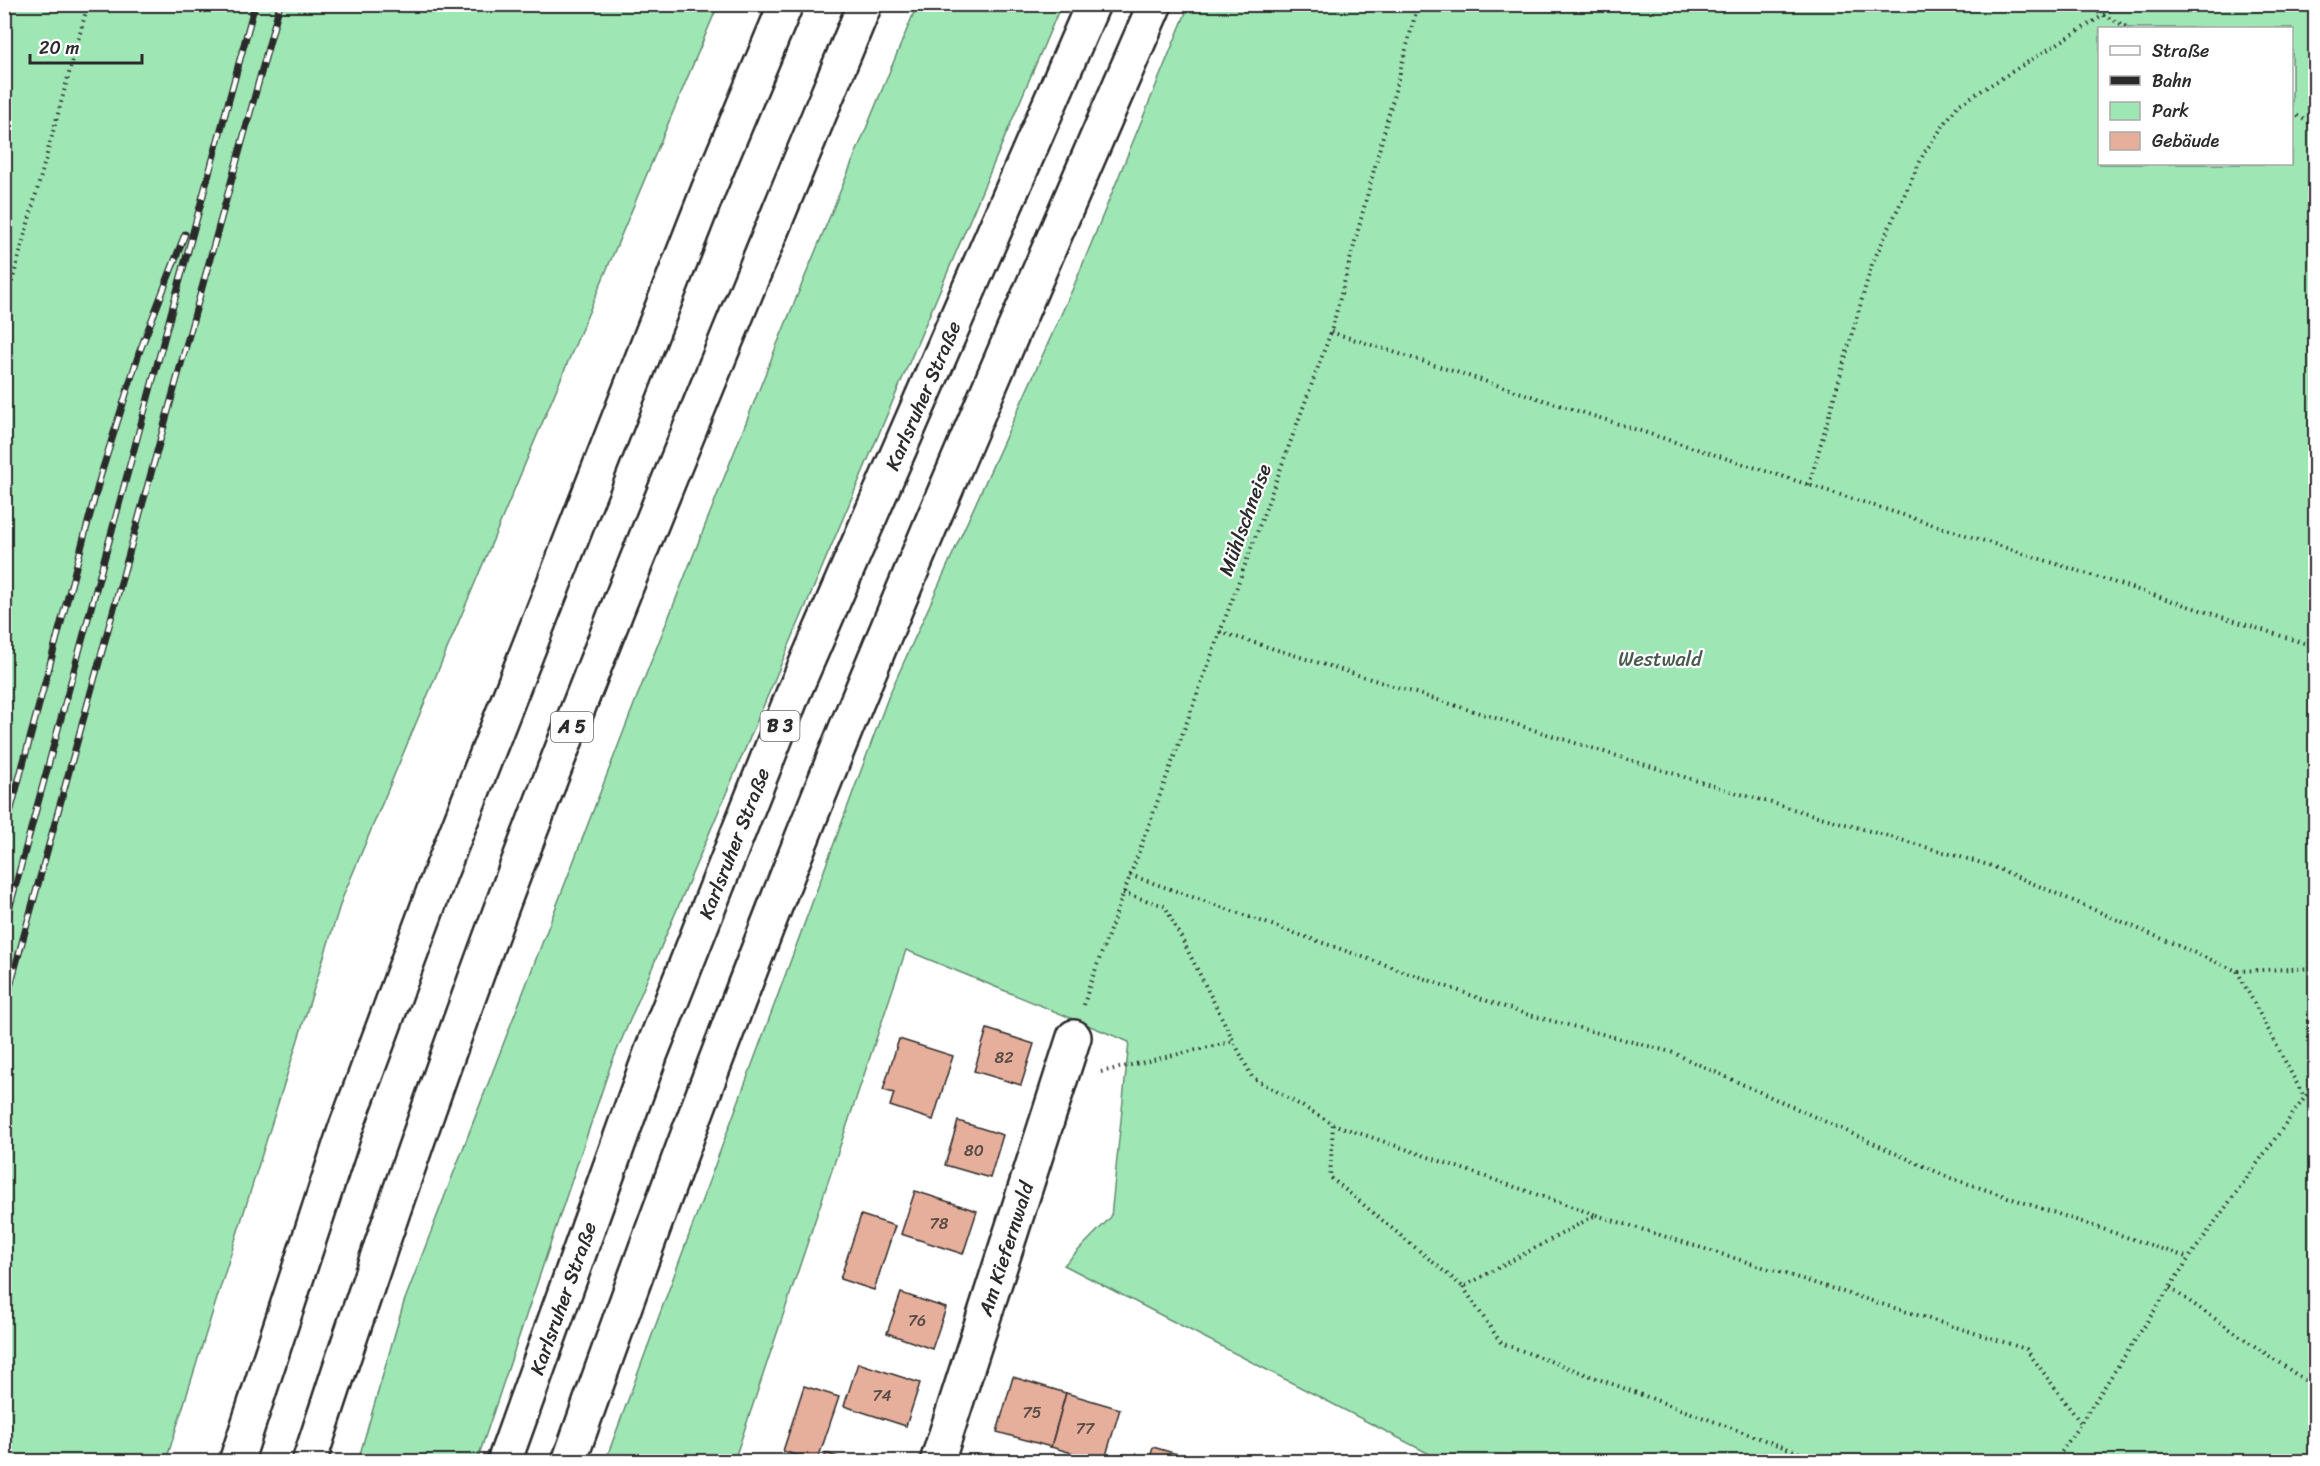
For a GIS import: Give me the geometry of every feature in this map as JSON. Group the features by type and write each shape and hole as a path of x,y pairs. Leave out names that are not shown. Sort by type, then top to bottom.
{"main road":[{"path":"236,1461 345,1130 440,873 696,221 786,4"},
{"name":"A 5","path":"309,1461 502,906 626,590 865,4"},
{"name":"Karlsruher Straße","path":"504,1461 651,1053 793,694 1093,4"},
{"path":"569,1461 692,1120 844,732 1155,4"},
{"name":"Am Kiefernwald","path":"937,1461 1074,1037"}],"path":[{"path":"4,311 88,4"},
{"name":"Mühlschneise","path":"1074,1037 1089,987 1331,332 1418,4"},
{"path":"2082,4 2127,27"},
{"path":"1809,485 1872,264 1924,153 1958,105 2104,15 2116,4"},
{"path":"2293,114 2316,126"},
{"path":"1331,332 2316,647"},
{"path":"1220,632 1723,789 1992,866 2237,971 2316,968"},
{"path":"1130,875 1522,1013 1671,1052 1948,1177 2189,1258"},
{"path":"1124,893 1165,906 1252,1077 1334,1124 1596,1215 2026,1349 2080,1422"},
{"path":"2237,971 2304,1096"},
{"path":"1061,1081 1235,1041"},
{"path":"2055,1461 2189,1258 2316,1082"},
{"path":"1334,1124 1330,1177 1463,1287 1501,1343 1824,1461"},
{"path":"1463,1287 1596,1215"},
{"path":"2170,1288 2316,1388"}],"green space":[{"path":"4,5 718,5 342,899 166,1461 5,1461"},
{"path":"917,5 1061,5 610,1067 477,1461 358,1461 404,1302 633,707 776,347"},
{"name":"Westwald","path":"1189,5 2315,5 2315,1461 1443,1461 1064,1265 1111,1217 1129,1042 906,950 734,1461 605,1462 889,695 1073,288"}],"building":[{"path":"987,1029 1034,1044 1021,1085 974,1071"},
{"path":"899,1039 953,1056 933,1120 890,1106 894,1093 883,1090"},
{"path":"958,1121 1003,1135 990,1178 945,1165"},
{"path":"915,1191 977,1211 963,1254 901,1234"},
{"path":"861,1215 895,1226 874,1290 840,1279"},
{"path":"901,1293 946,1308 932,1349 887,1333"},
{"path":"858,1363 920,1383 906,1426 844,1406"},
{"path":"1013,1377 1066,1393 1051,1447 997,1432"},
{"path":"804,1386 839,1397 817,1462 783,1451"},
{"path":"1066,1393 1120,1409 1104,1462 1051,1447"},
{"path":"1153,1447 1204,1462 1149,1462"},
{"path":"826,1453 852,1462 823,1462"}],"railway":[{"path":"4,928 255,4"},
{"path":"4,1008 280,4"},
{"path":"4,835 101,474 139,353 185,234"}]}
